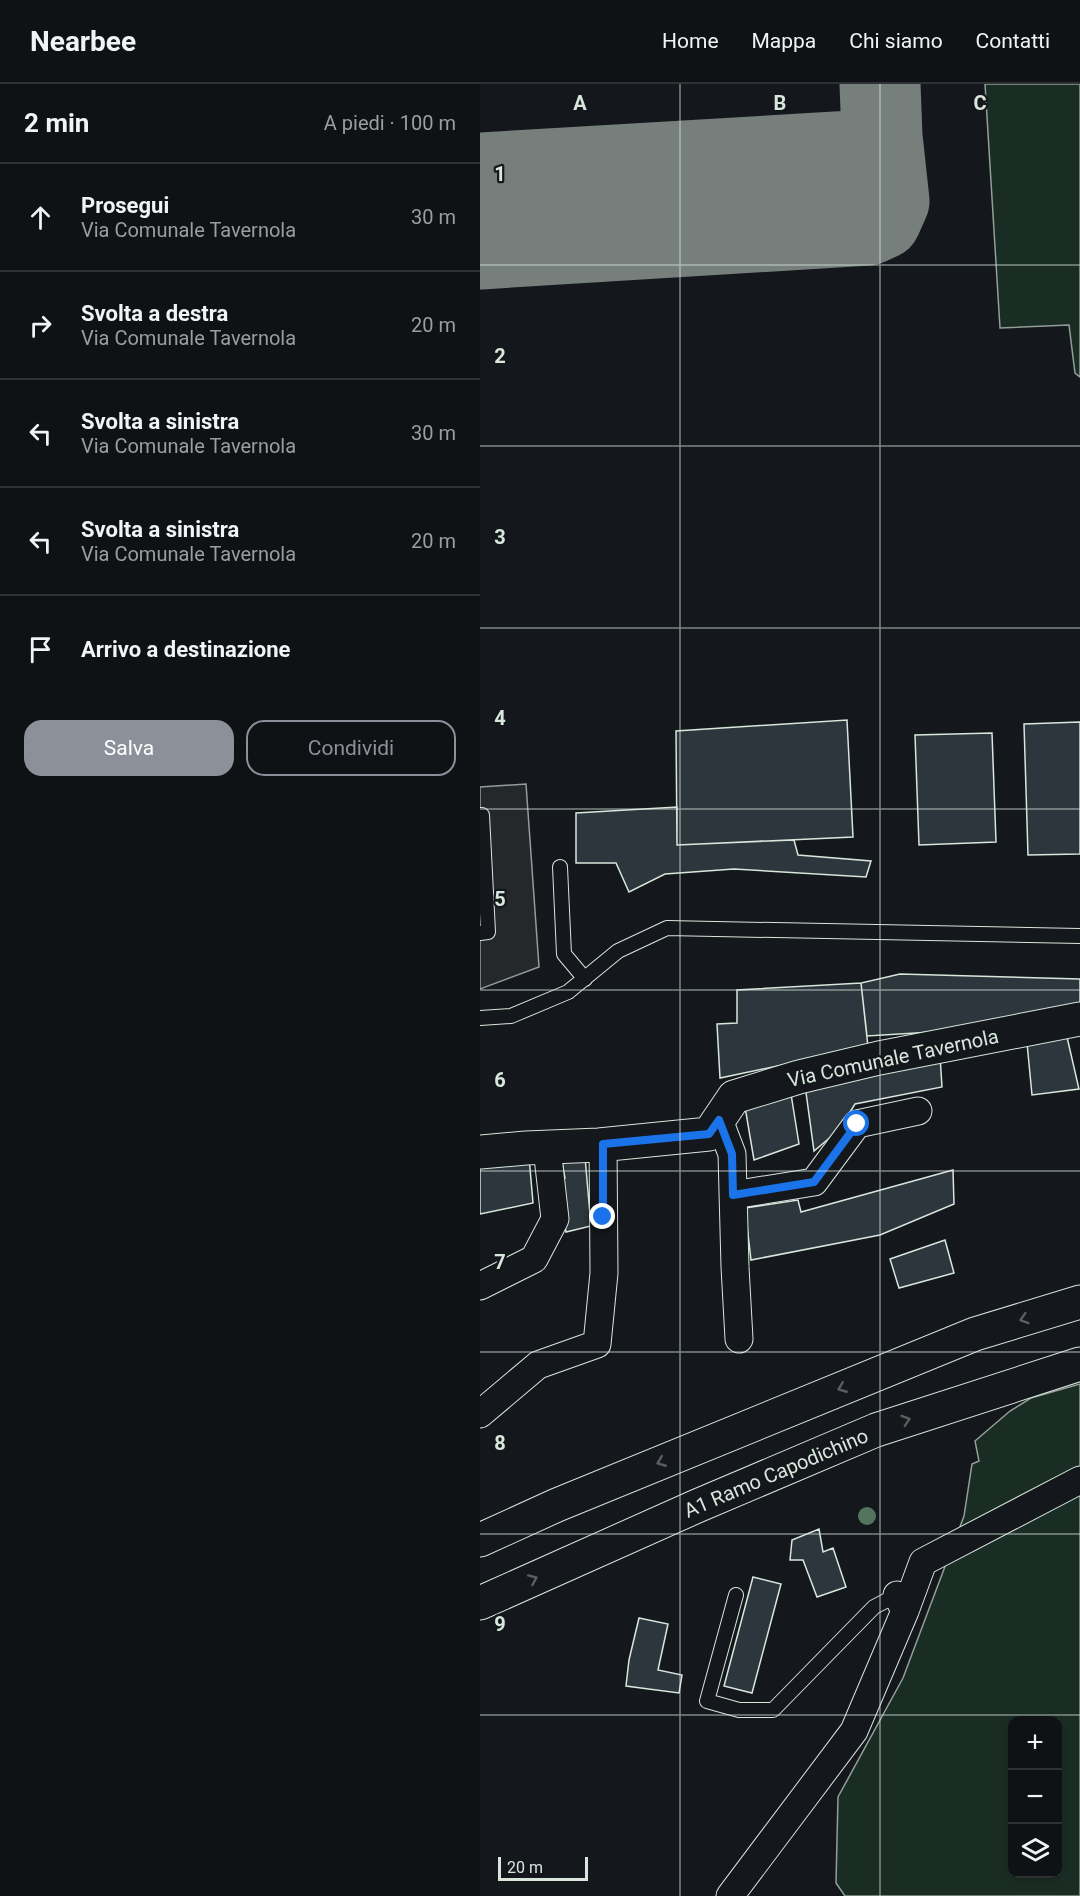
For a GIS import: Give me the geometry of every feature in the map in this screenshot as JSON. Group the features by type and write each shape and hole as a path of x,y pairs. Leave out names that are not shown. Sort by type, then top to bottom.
{"main road":[{"name":"Via Comunale Tavernola","path":"480,1152 709,1134 734,1097 799,1077 879,1058 1080,1019"},
{"path":"480,1540 557,1505 975,1334 1080,1302"},
{"name":"A1 Ramo Capodichino","path":"480,1603 697,1506 876,1430 1080,1364"}],"street":[{"path":"733,1195 814,1182 857,1124 918,1111"},
{"path":"719,1120 732,1154 739,1339"},
{"path":"480,1414 538,1365 597,1344 604,1273 603,1144"},
{"path":"480,1286 534,1258 555,1219 547,1148"},
{"path":"730,1896 854,1731 901,1603 923,1562 1080,1480"}],"lane":[{"path":"480,815 482,815 488,932 480,933"},
{"path":"560,867 564,954 585,979"},
{"path":"480,1018 511,1016 568,992 618,951 667,928 1080,936"},
{"path":"736,1595 707,1701 739,1710 773,1710 873,1607 901,1603"}],"green space":[{"path":"985,84 1080,84 1080,377 1075,373 1069,325 1000,328"},
{"path":"1080,1384 1080,1896 845,1896 836,1883 838,1797 903,1678 964,1516 972,1464 979,1461 975,1441 1010,1411 1031,1398"}],"shaded area":[{"path":"526,784 539,967 480,989 480,787"}],"building":[{"path":"847,720 853,837 677,845 676,731"},
{"path":"1080,722 1080,854 1028,855 1024,724"},
{"path":"992,733 996,842 919,845 915,735"},
{"path":"677,807 677,845 794,840 798,855 871,861 866,877 734,869 665,874 629,892 616,863 576,863 576,813"},
{"path":"900,974 1080,979 1080,1005 948,1031 867,1036 861,983"},
{"path":"861,983 868,1047 720,1078 717,1024 737,1023 737,990"},
{"path":"1067,1037 1079,1089 1032,1095 1027,1043"},
{"path":"940,1056 942,1087 855,1104 839,1130 814,1151 805,1085"},
{"path":"791,1094 799,1144 754,1160 745,1107"},
{"path":"529,1157 533,1203 480,1214 480,1167"},
{"path":"561,1157 585,1157 591,1226 566,1232 558,1182 565,1178"},
{"path":"953,1170 954,1204 880,1235 751,1260 745,1208 798,1200 801,1212"},
{"path":"945,1240 954,1273 899,1288 890,1259"},
{"path":"819,1529 823,1552 833,1548 846,1587 817,1597 803,1560 790,1560 792,1540"},
{"path":"753,1577 781,1584 752,1693 724,1686"},
{"path":"639,1618 668,1624 658,1670 682,1675 679,1693 626,1686 629,1660"}],"taxiway":[{"path":"480,249 868,225 881,219 889,201 882,136 880,84"},
{"path":"480,173 853,151 882,136"}],"route":[{"path":"603,1217 603,1144 709,1134 719,1120 732,1154 733,1195 814,1182 857,1124"}]}
